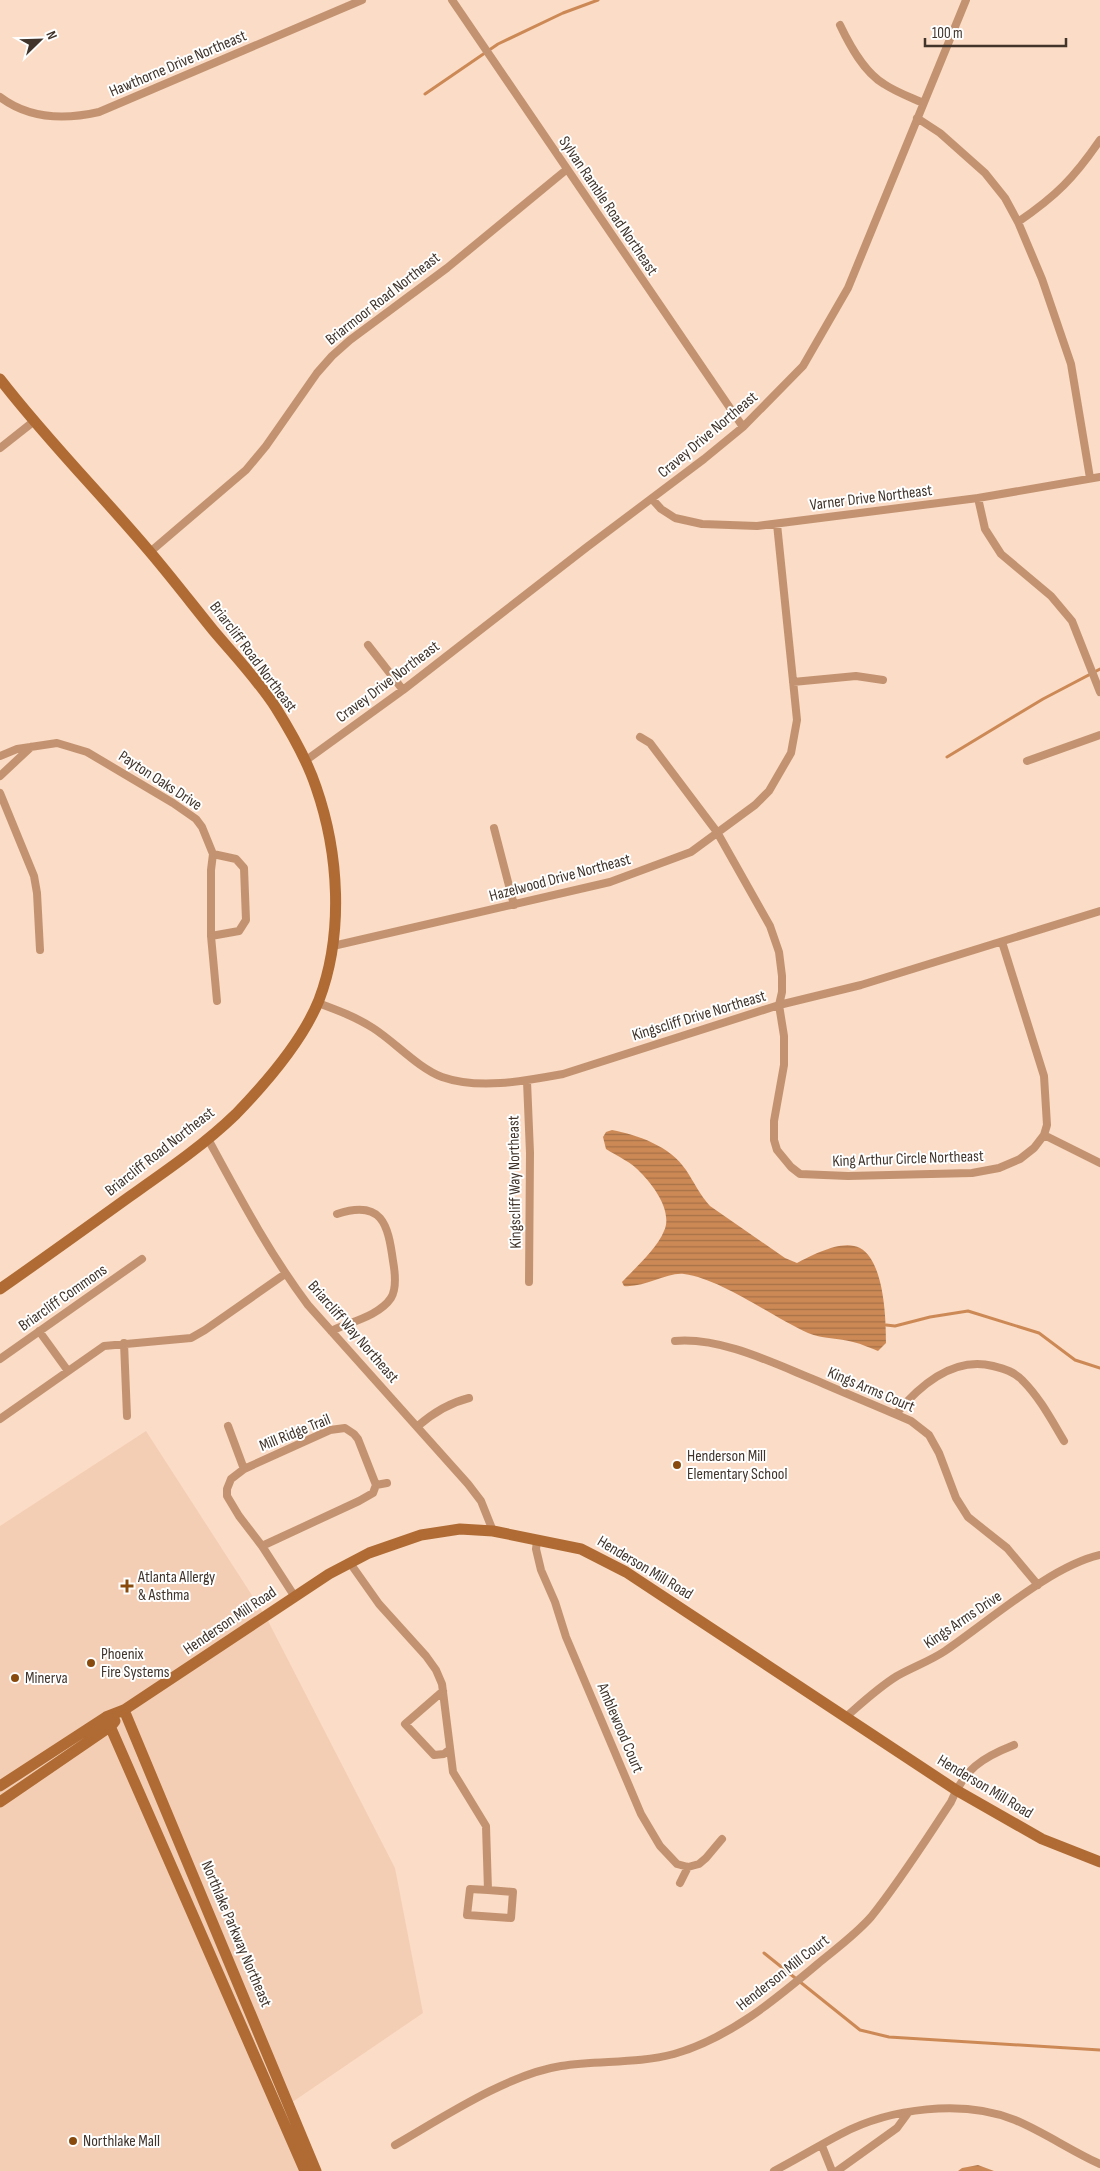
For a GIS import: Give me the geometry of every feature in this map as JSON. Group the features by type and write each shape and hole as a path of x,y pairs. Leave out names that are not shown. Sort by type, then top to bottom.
{"street":[{"name":"Hawthorne Drive Northeast","path":"0,97 11,106 28,113 49,117 79,116 99,112 362,0"},
{"name":"Sylvan Ramble Road Northeast","path":"452,0 566,170 743,427"},
{"name":"Cravey Drive Northeast","path":"305,761 403,690 743,427 803,366 848,288 966,0"},
{"path":"840,25 854,50 873,75 893,90 923,103"},
{"path":"918,118 940,133 986,173 1005,198 1018,222 1042,279 1071,364 1090,478"},
{"path":"1018,222 1058,192 1080,169 1100,140"},
{"name":"Briarmoor Road Northeast","path":"150,552 246,470 266,446 332,356 350,340 446,268 566,170"},
{"name":"Briarcliff Road Northeast","path":"0,379 33,422 150,552 275,706 305,761 316,788 332,851 335,882 335,920 329,968 318,1003 298,1037 278,1065 236,1113 208,1139 164,1173 0,1290"},
{"path":"0,448 33,422"},
{"name":"Varner Drive Northeast","path":"652,499 661,510 675,518 702,524 757,526 978,498 1100,477"},
{"path":"978,498 986,529 1001,554 1051,596 1072,621 1100,692"},
{"name":"Hazelwood Drive Northeast","path":"333,946 610,882 691,852 755,805 769,791 791,753 798,720 777,524"},
{"path":"368,645 403,690"},
{"path":"793,682 856,676 882,680"},
{"path":"1028,761 1100,735"},
{"path":"640,737 650,743 717,832 770,926 779,952 782,976 782,992 779,1006"},
{"name":"Payton Oaks Drive","path":"0,756 17,749 57,743 87,752 196,819 202,827 213,854 211,870 211,936 217,1001"},
{"path":"0,776 31,747"},
{"path":"0,794 34,876 37,893 40,950"},
{"path":"494,828 514,905"},
{"path":"211,936 239,931 246,920 244,868 236,859 213,854"},
{"name":"Kingscliff Drive Northeast","path":"318,1003 347,1014 373,1028 431,1072 442,1077 471,1083 527,1081 563,1074 779,1006 861,984 1100,911"},
{"path":"1002,942 1044,1076 1047,1109 1047,1125 1044,1135 1100,1163"},
{"name":"King Arthur Circle Northeast","path":"779,1006 784,1036 784,1066 774,1121 774,1140 778,1150 791,1167 800,1174 811,1176 848,1176 972,1173 999,1168 1020,1159 1034,1148 1044,1135"},
{"name":"Kingscliff Way Northeast","path":"527,1081 530,1153 529,1282"},
{"name":"Briarcliff Way Northeast","path":"208,1139 265,1242 285,1274 308,1305 418,1426 481,1501 493,1531"},
{"path":"331,1331 382,1308 395,1298 396,1278 390,1232 383,1220 371,1212 358,1209 337,1214"},
{"name":"Briarcliff Commons","path":"0,1359 142,1259"},
{"path":"0,1419 104,1346 191,1338 214,1325 285,1274"},
{"path":"39,1331 68,1371"},
{"name":"Kings Arms Court","path":"675,1341 689,1340 716,1344 760,1358 911,1421 929,1435 940,1453 956,1498 968,1517 1007,1548 1038,1586"},
{"path":"124,1343 127,1416"},
{"path":"896,1414 913,1393 946,1370 968,1364 989,1365 1009,1370 1023,1380 1037,1398 1064,1441"},
{"path":"418,1426 431,1415 451,1403 469,1398"},
{"path":"228,1426 244,1469"},
{"name":"Mill Ridge Trail","path":"295,1597 227,1496 226,1489 231,1479 244,1469 330,1430 345,1428 358,1439 376,1485"},
{"path":"262,1546 359,1502 373,1493 376,1485 387,1483"},
{"name":"Henderson Mill Road","path":"0,1802 124,1710 329,1574 369,1553 420,1535 460,1529 493,1531 581,1549 626,1572 847,1716 956,1790 1042,1839 1100,1862"},
{"name":"Amblewood Court","path":"538,1541 536,1550 541,1570 555,1602 566,1637 641,1814 660,1846 678,1864 688,1867"},
{"name":"Kings Arms Drive","path":"847,1716 879,1687 943,1653 1038,1586 1069,1567 1100,1555"},
{"path":"350,1563 379,1604 426,1656 436,1670 443,1691 453,1772 486,1826 488,1890"},
{"path":"443,1691 406,1724 434,1755 444,1754 450,1749"},
{"name":"Northlake Parkway Northeast","path":"124,1710 316,2171"},
{"name":"Henderson Mill Road","path":"0,1786 109,1722"},
{"name":"Northlake Parkway Northeast","path":"109,1722 305,2171"},
{"name":"Henderson Mill Court","path":"395,2145 465,2104 530,2074 561,2066 634,2061 673,2054 705,2043 738,2024 782,1994 850,1938 887,1896 951,1802 956,1790 970,1769 990,1754 1014,1745"},
{"path":"680,1883 688,1867 699,1864 722,1839"},
{"path":"470,1890 488,1890 513,1892 511,1918 467,1915 470,1890"},
{"path":"774,2171 822,2146 840,2134 863,2124 908,2112 939,2108 989,2111 1016,2120 1100,2164"},
{"path":"837,2171 897,2128 908,2112"},
{"path":"822,2146 832,2171"}],"shaded area":[{"path":"612,1130 653,1143 671,1154 686,1170 710,1206 785,1258 797,1263 819,1252 836,1247 845,1245 860,1248 868,1255 879,1277 884,1305 886,1343 878,1351 853,1342 808,1333 747,1299 699,1277 677,1274 639,1285 624,1286 622,1282 661,1238 666,1224 666,1216 661,1200 638,1169 606,1149 603,1137 606,1132"},
{"path":"146,1431 266,1617 395,1868 423,2013 288,2105 314,2171 0,2171 0,1526"},
{"path":"978,2165 994,2171 958,2171 962,2168"}],"waterway":[{"path":"425,94 498,44 563,13 598,0"},
{"path":"947,757 1043,699 1100,669"},
{"path":"886,1325 895,1326 930,1317 968,1311 1039,1333 1075,1360 1100,1368"},
{"path":"764,1953 860,2030 889,2037 1100,2050"}],"place":[{"name":"Henderson Mill Elementary School","path":"677,1465"},
{"name":"Atlanta Allergy & Asthma","path":"127,1586"},
{"name":"Phoenix Fire Systems","path":"91,1663"},
{"name":"Minerva","path":"15,1678"},
{"name":"Northlake Mall","path":"73,2141"}]}
